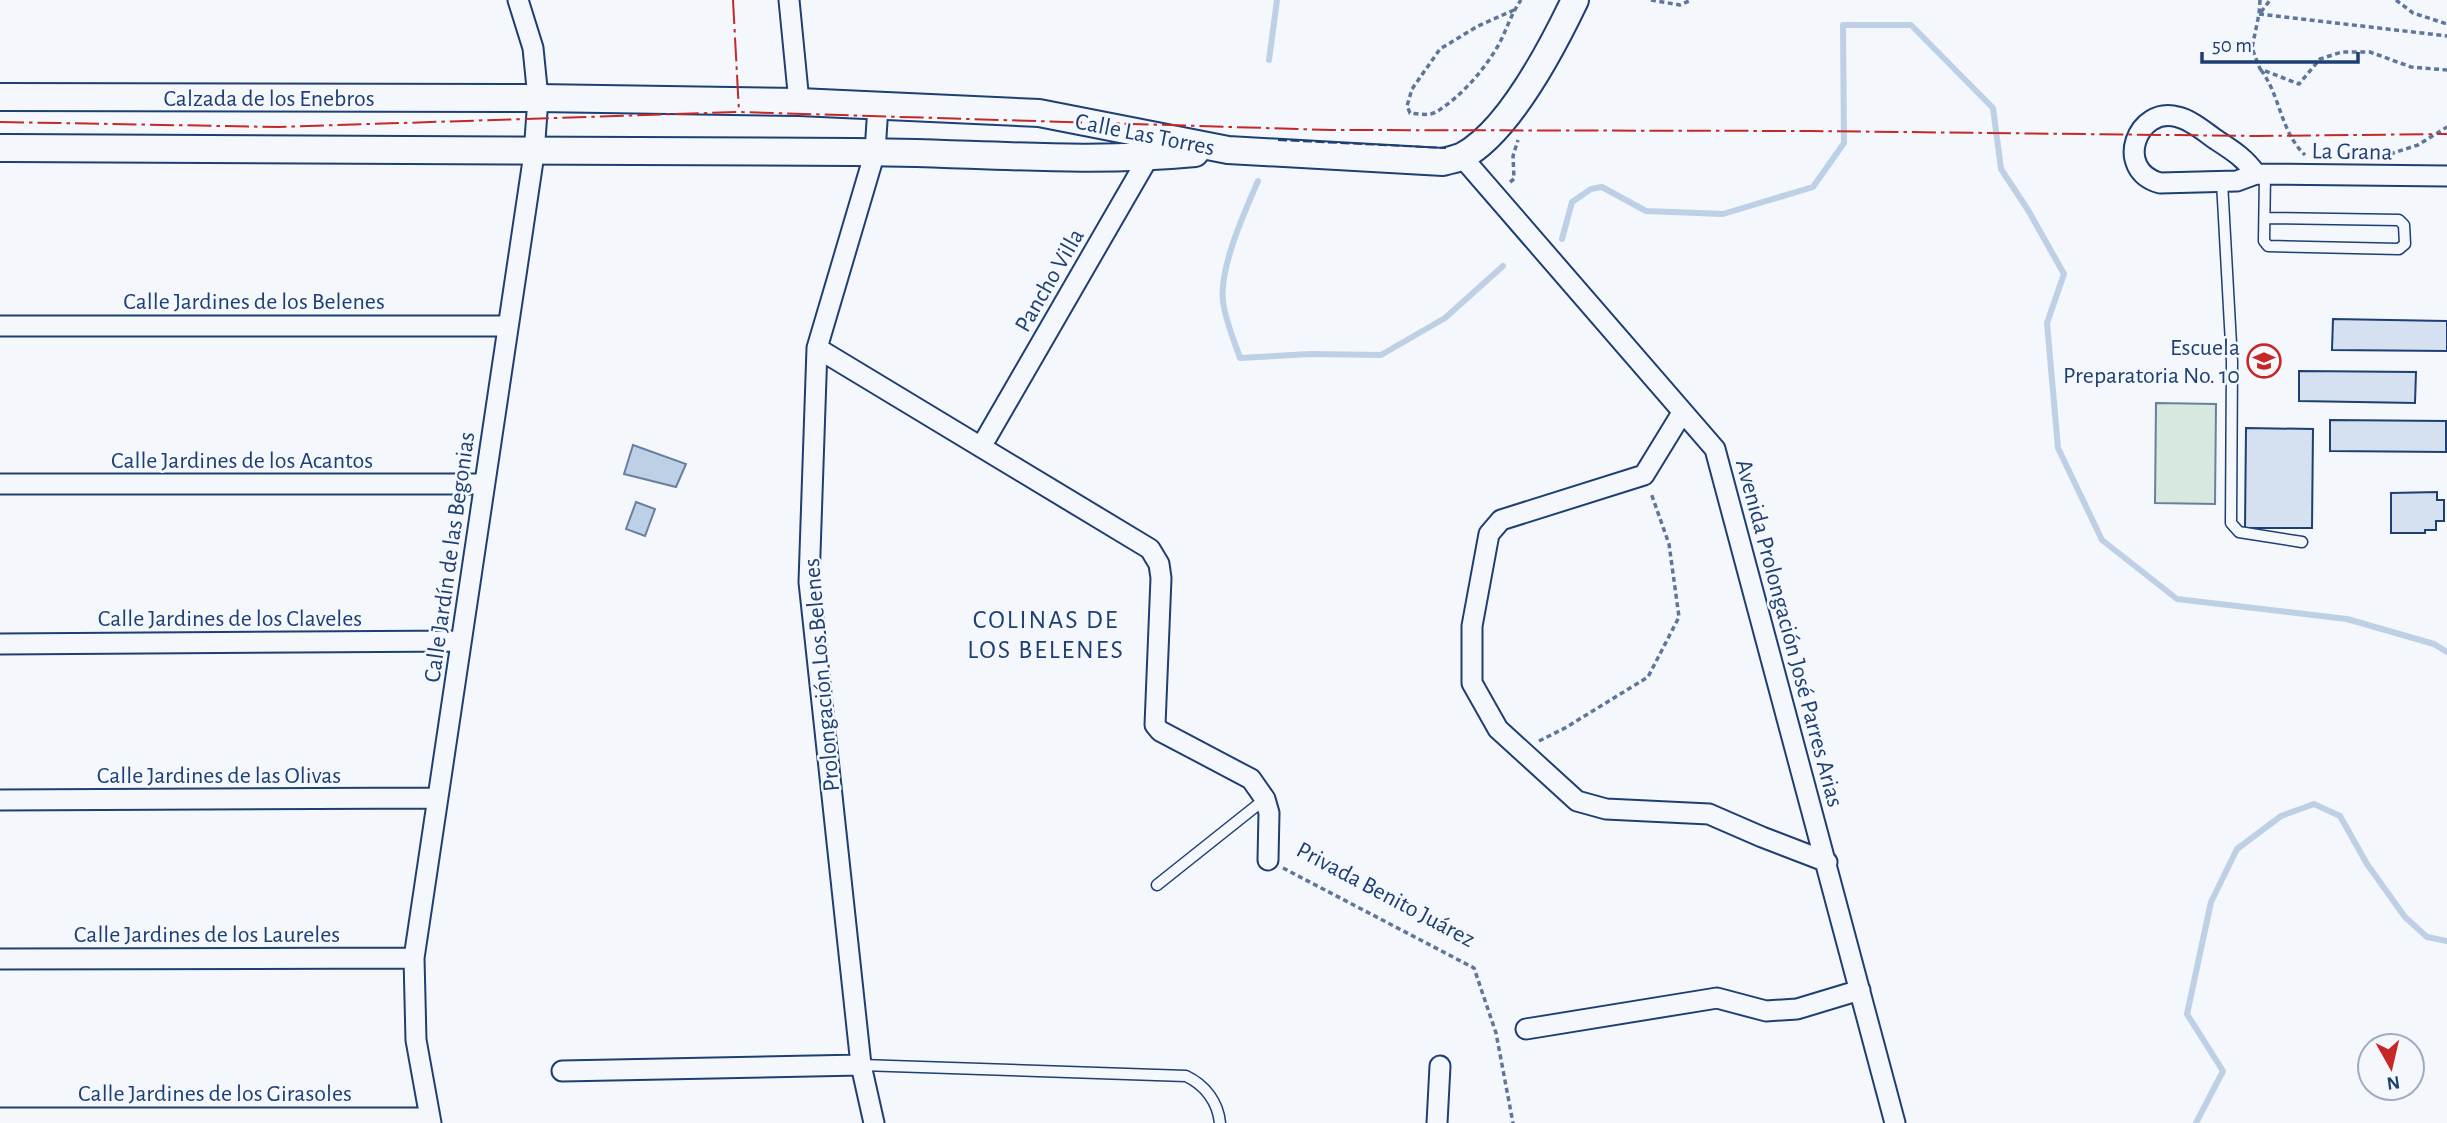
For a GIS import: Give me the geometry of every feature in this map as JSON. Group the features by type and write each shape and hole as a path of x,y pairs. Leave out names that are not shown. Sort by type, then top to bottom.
{"main road":[{"path":"1462,157 1497,127 1528,86 1575,0"},
{"name":"Calzada de los Enebros","path":"0,97 538,98"},
{"name":"Calle Las Torres","path":"538,98 799,102 1040,114 1151,147"},
{"name":"Calle Las Torres","path":"534,154 1151,147 1424,162 1443,162 1462,157"},
{"path":"0,148 534,154"}],"street":[{"name":"Calle Jardín de las Begonias","path":"430,1120 416,1040 414,958 534,154 538,98 533,48 518,0"},
{"path":"789,0 799,102"},
{"name":"Prolongación Los Belenes","path":"874,1123 861,1065 809,582 817,348 874,152 878,106"},
{"name":"La Grana","path":"2260,174 2246,159 2179,117 2159,117 2142,127 2134,147 2140,172 2151,180 2168,183 2237,181 2260,174 2447,176"},
{"name":"Pancho Villa","path":"981,447 1151,147"},
{"name":"Avenida Prolongación José Parres Arias","path":"1462,157 1714,449 1895,1123"},
{"name":"Calle Jardines de los Belenes","path":"0,326 508,326"},
{"path":"817,348 1150,549 1159,564 1161,578 1155,725 1160,731 1251,779 1265,799"},
{"path":"1682,413 1644,475 1501,520 1489,534 1472,626 1472,683 1498,729 1577,801 1606,809 1709,814 1827,862"},
{"name":"Calle Jardines de los Acantos","path":"0,484 484,484"},
{"name":"Calle Jardines de los Claveles","path":"0,644 461,641"},
{"name":"Calle Jardines de las Olivas","path":"0,800 438,798"},
{"name":"Privada Benito Juárez","path":"1265,799 1269,813 1268,860"},
{"name":"Calle Jardines de los Laureles","path":"0,959 414,958"},
{"path":"1526,1029 1717,998 1766,1010 1797,1009 1860,990"},
{"path":"562,1071 861,1065"},
{"path":"1437,1123 1440,1066"},
{"name":"Calle Jardines de los Girasoles","path":"0,1118 430,1120"}],"lane":[{"path":"2260,174 2265,218 2264,241 2267,247 2399,249 2404,244 2404,225 2399,220 2265,218"},
{"path":"2222,181 2232,362 2231,523 2239,532 2302,542"},
{"path":"1157,886 1265,799"},
{"path":"861,1065 1186,1076 1198,1082 1210,1095 1219,1111 1220,1123"}],"path":[{"path":"1514,10 1478,26 1440,49 1412,89 1407,106 1410,113 1435,113 1476,77 1498,44 1521,0"},
{"path":"1651,0 1680,5 1691,0"},
{"path":"2260,0 2252,48 2260,69 2271,83 2284,125 2296,147 2310,160"},
{"path":"2259,14 2270,0"},
{"path":"2396,0 2413,13 2447,24"},
{"path":"2259,14 2447,36"},
{"path":"2260,69 2299,84 2320,59 2342,52 2370,52 2411,67 2447,70"},
{"path":"2384,155 2418,145 2447,127"},
{"path":"1496,195 1514,178"},
{"path":"1522,750 1565,728 1648,677 1679,617 1669,544 1644,475"},
{"name":"Privada Benito Juárez","path":"1268,860 1474,968 1496,1032 1513,1123"}],"shaded area":[{"path":"2156,403 2216,404 2215,504 2155,503"}],"water":[{"path":"633,445 686,464 676,487 624,474"},
{"path":"636,502 655,509 645,536 626,529"}],"building":[{"path":"2333,319 2447,321 2447,351 2332,350"},
{"path":"2299,371 2416,372 2415,403 2299,401"},
{"path":"2330,420 2446,421 2446,452 2330,451"},
{"path":"2246,428 2313,429 2312,528 2245,528"},
{"path":"2437,492 2437,500 2444,500 2444,521 2436,521 2436,530 2425,530 2425,533 2391,533 2391,493"}],"waterway":[{"path":"1269,60 1277,0"},
{"path":"1562,239 1572,202 1591,189 1602,187 1646,211 1723,214 1813,187 1844,143 1843,25 1911,25 1993,108 2001,169 2064,274 2047,323 2058,448 2102,540 2177,599 2347,619 2434,644 2447,652"},
{"path":"1258,181 1234,240 1223,288 1226,315 1240,358 1310,354 1381,355 1445,318 1503,266"},
{"path":"2196,1123 2223,1071 2187,1014 2211,902 2237,849 2281,816 2314,804 2340,816 2367,864 2405,917 2427,937 2447,941"}],"fence":[{"path":"1278,140 1446,148"}],"power":[{"path":"733,0 739,112"},
{"path":"0,122 278,127 739,112 1331,130 1812,131 2258,136 2447,134"}],"place":[{"name":"Escuela Preparatoria No. 10","path":"2264,361"}],"district":[{"name":"COLINAS DE LOS BELENES","path":"1046,634"}]}
